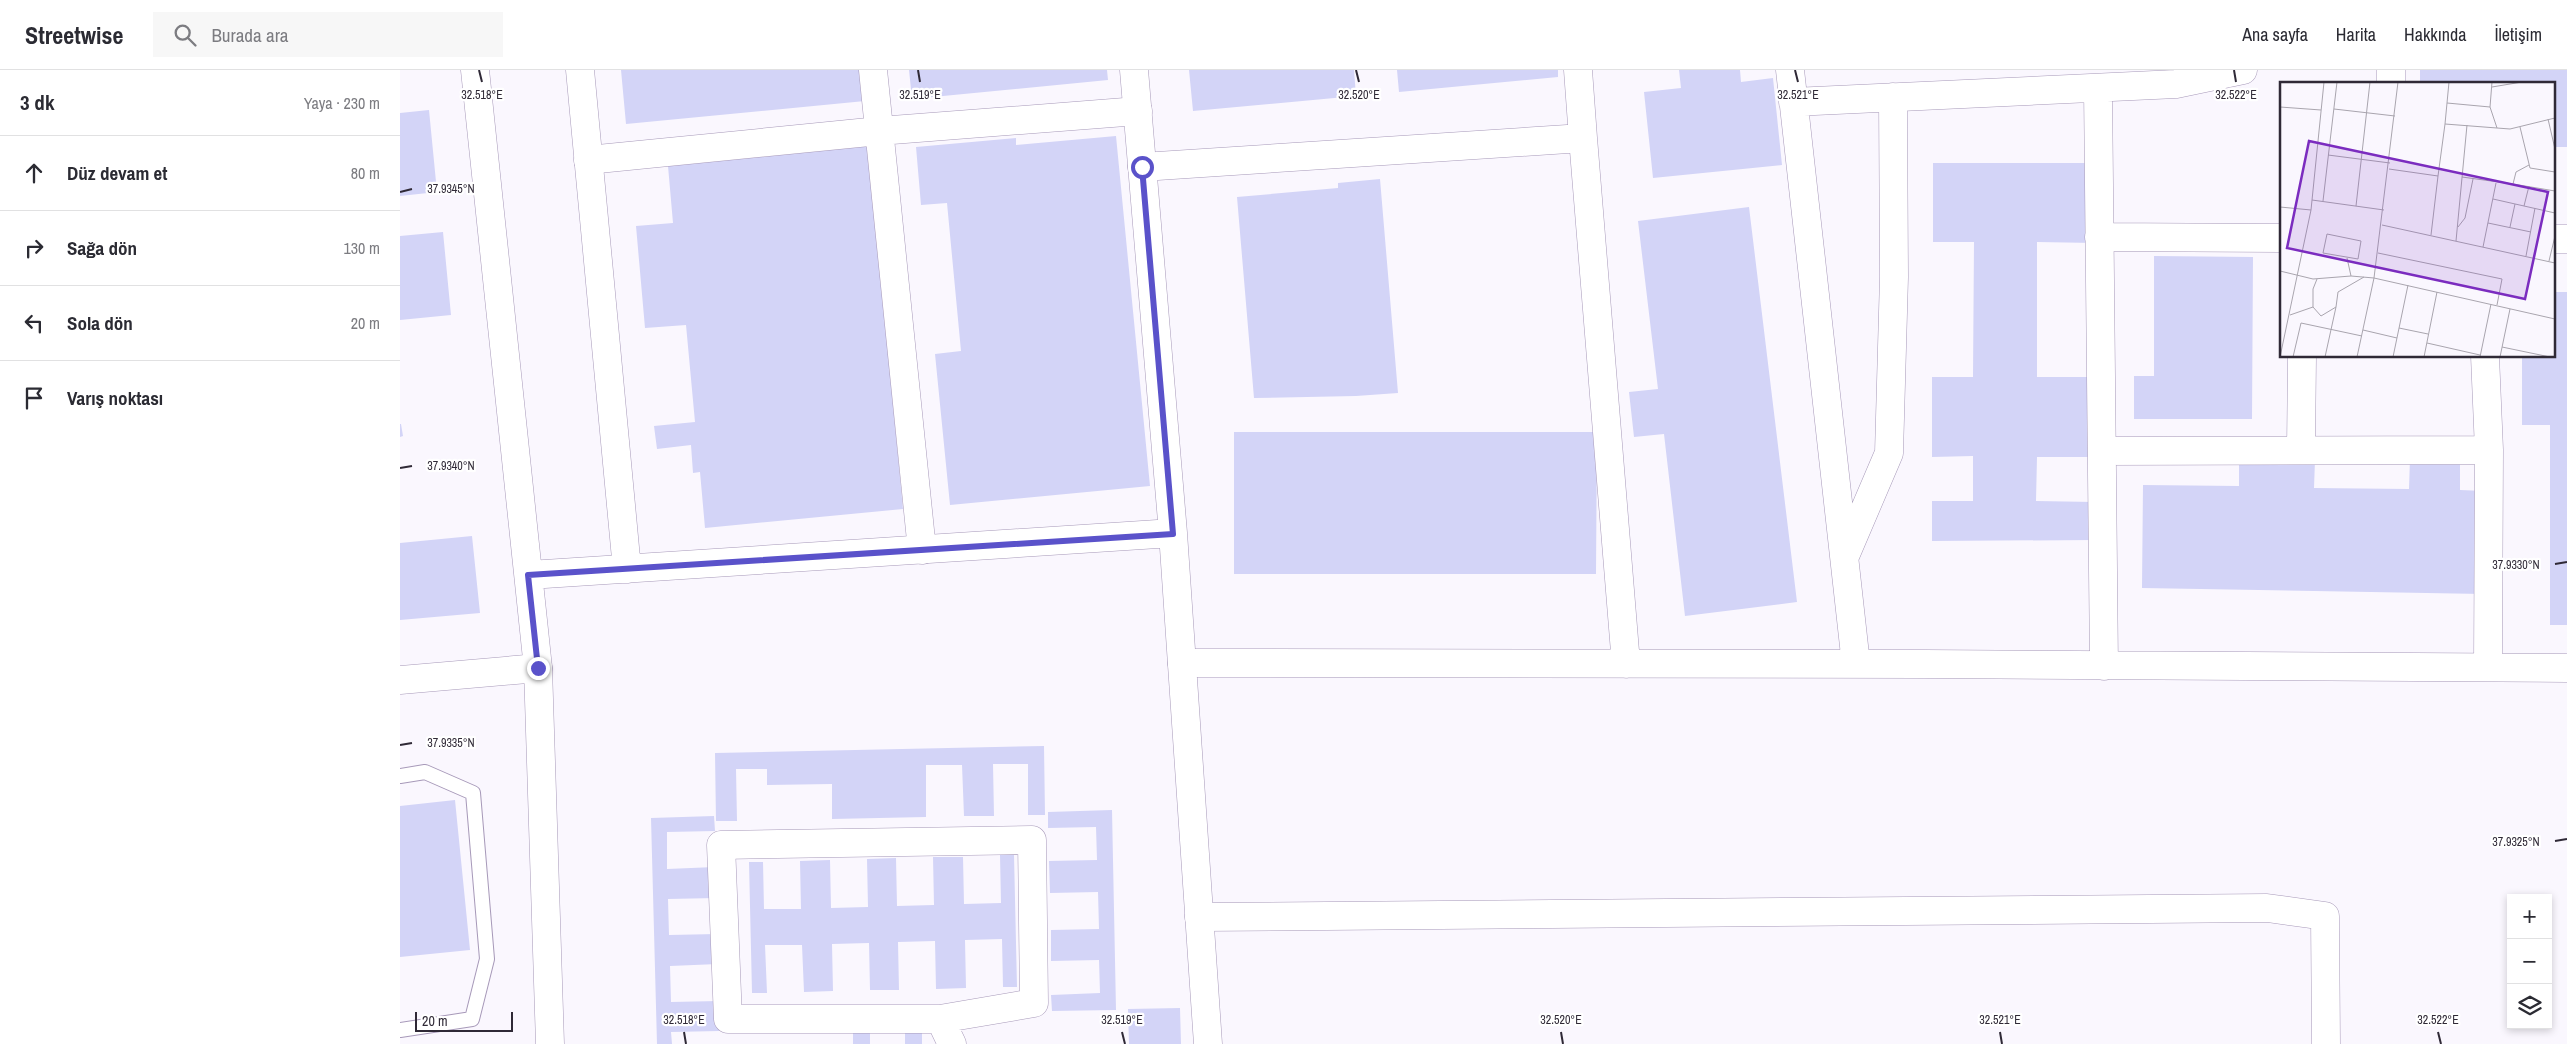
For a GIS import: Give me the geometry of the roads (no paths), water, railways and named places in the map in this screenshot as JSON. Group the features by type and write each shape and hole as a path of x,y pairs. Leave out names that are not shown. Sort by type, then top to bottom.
{"street":[{"path":"475,70 538,668 550,1044"},
{"path":"580,70 627,569"},
{"path":"873,70 922,550"},
{"path":"1134,70 1173,534 1208,1044"},
{"path":"1578,70 1626,664"},
{"path":"1790,70 1856,664"},
{"path":"1793,102 2176,84 2243,70"},
{"path":"2098,88 2104,666"},
{"path":"1844,558 1889,453 1894,277 1893,97"},
{"path":"588,160 879,131 1138,111"},
{"path":"1142,167 1583,138"},
{"path":"2099,238 2280,238"},
{"path":"2554,239 2567,239"},
{"path":"2301,449 2302,358"},
{"path":"2485,358 2489,450 2488,667"},
{"path":"2102,451 2489,450"},
{"path":"528,575 1173,534"},
{"path":"1182,664 1856,664 2567,668"},
{"path":"400,680 538,668"},
{"path":"1032,840 1034,1003 940,1020 728,1019 721,845 1032,840"},
{"path":"1200,917 2267,908 2325,916 2326,1044"},
{"path":"940,1020 952,1044"}],"lane":[{"path":"400,776 425,772 473,793 487,959 472,1019 400,1030"}]}
